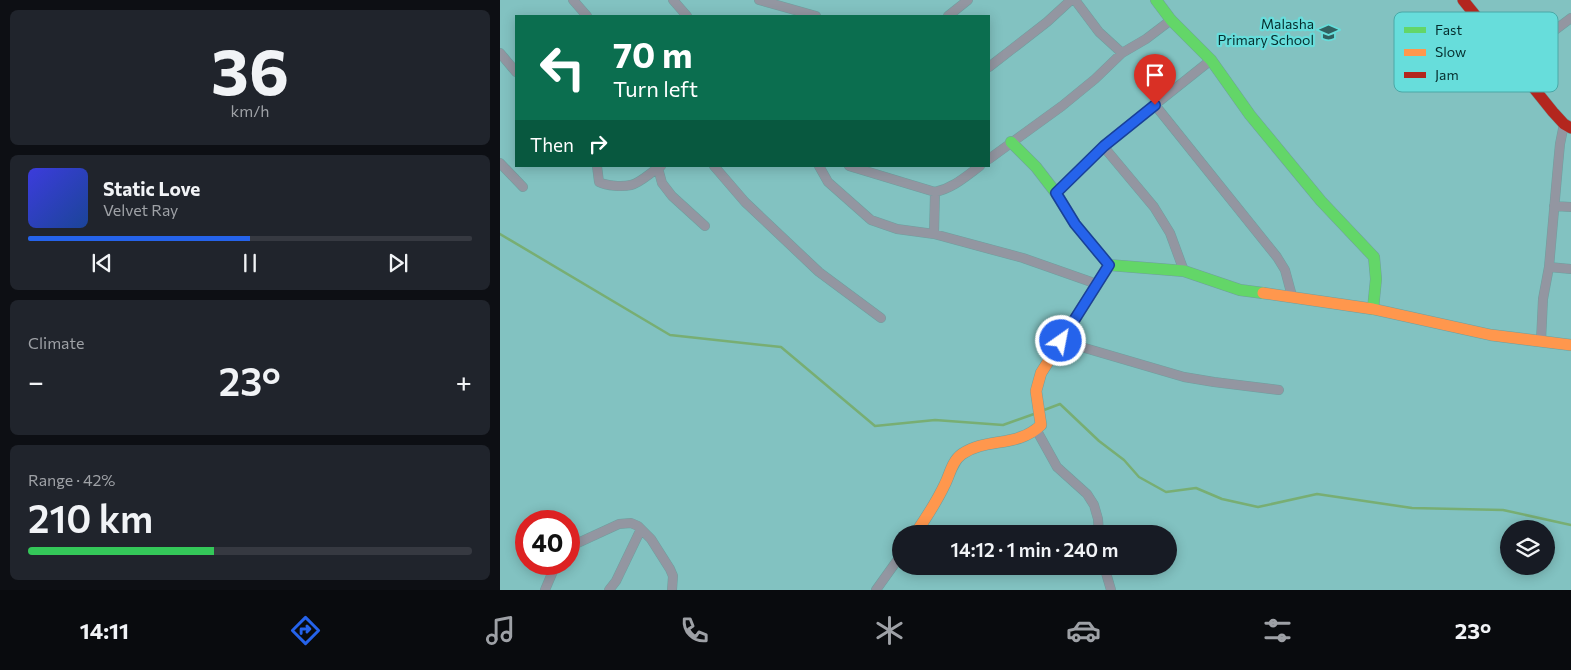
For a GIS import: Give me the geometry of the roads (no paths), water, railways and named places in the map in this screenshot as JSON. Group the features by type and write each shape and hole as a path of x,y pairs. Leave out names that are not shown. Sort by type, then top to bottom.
{"street":[{"path":"573,0 585,15"},
{"path":"673,0 686,15"},
{"path":"759,0 812,15"},
{"path":"949,15 968,0"},
{"path":"990,66 1071,0"},
{"path":"1075,0 1098,32 1122,53"},
{"path":"1156,0 1171,20 1211,60 1250,115 1304,180 1374,257 1376,279 1373,309"},
{"path":"1466,1 1474,12"},
{"path":"1558,28 1571,18"},
{"path":"990,158 1062,106 1095,79 1122,53 1146,39 1171,20"},
{"path":"500,53 515,71"},
{"path":"1056,193 1104,146 1211,60"},
{"path":"1538,92 1568,126 1560,144 1543,299 1541,341"},
{"path":"1155,105 1182,136 1276,257 1285,270 1292,296"},
{"path":"1011,142 1036,167 1056,193 1075,224 1109,265 1184,271 1240,290 1373,309 1491,335 1571,345"},
{"path":"1104,146 1154,207 1170,232 1184,271"},
{"path":"500,163 522,187"},
{"path":"597,167 599,182 604,185 631,185 659,167 662,183 667,190 705,226"},
{"path":"715,167 752,208 819,272 882,318"},
{"path":"820,167 828,182 871,220 897,229 934,234 1023,258 1097,284"},
{"path":"852,167 935,192 946,190 979,167"},
{"path":"934,234 935,192"},
{"path":"1554,206 1571,207"},
{"path":"920,525 960,455 980,446 1012,441 1037,431 1041,426 1037,402 1037,383 1040,372 1109,265"},
{"path":"1548,267 1571,269"},
{"path":"1061,341 1184,377 1280,390"},
{"path":"1037,431 1057,467 1087,494 1091,500 1098,525"},
{"path":"580,542 619,524 631,523 651,538 670,569 673,576 672,590"},
{"path":"609,590 616,581 641,529"},
{"path":"876,590 892,568"},
{"path":"545,590 551,575"},
{"path":"1107,575 1111,590"}],"waterway":[{"path":"500,234 670,335 781,347 875,426 935,420 1003,425 1034,414"},
{"path":"1044,410 1060,404 1099,441 1124,460 1139,477 1166,492 1196,488 1222,499 1258,507 1317,494 1412,508 1503,510 1571,525"}],"place":[{"name":"Malasha Primary School","path":"1328,32"}]}
